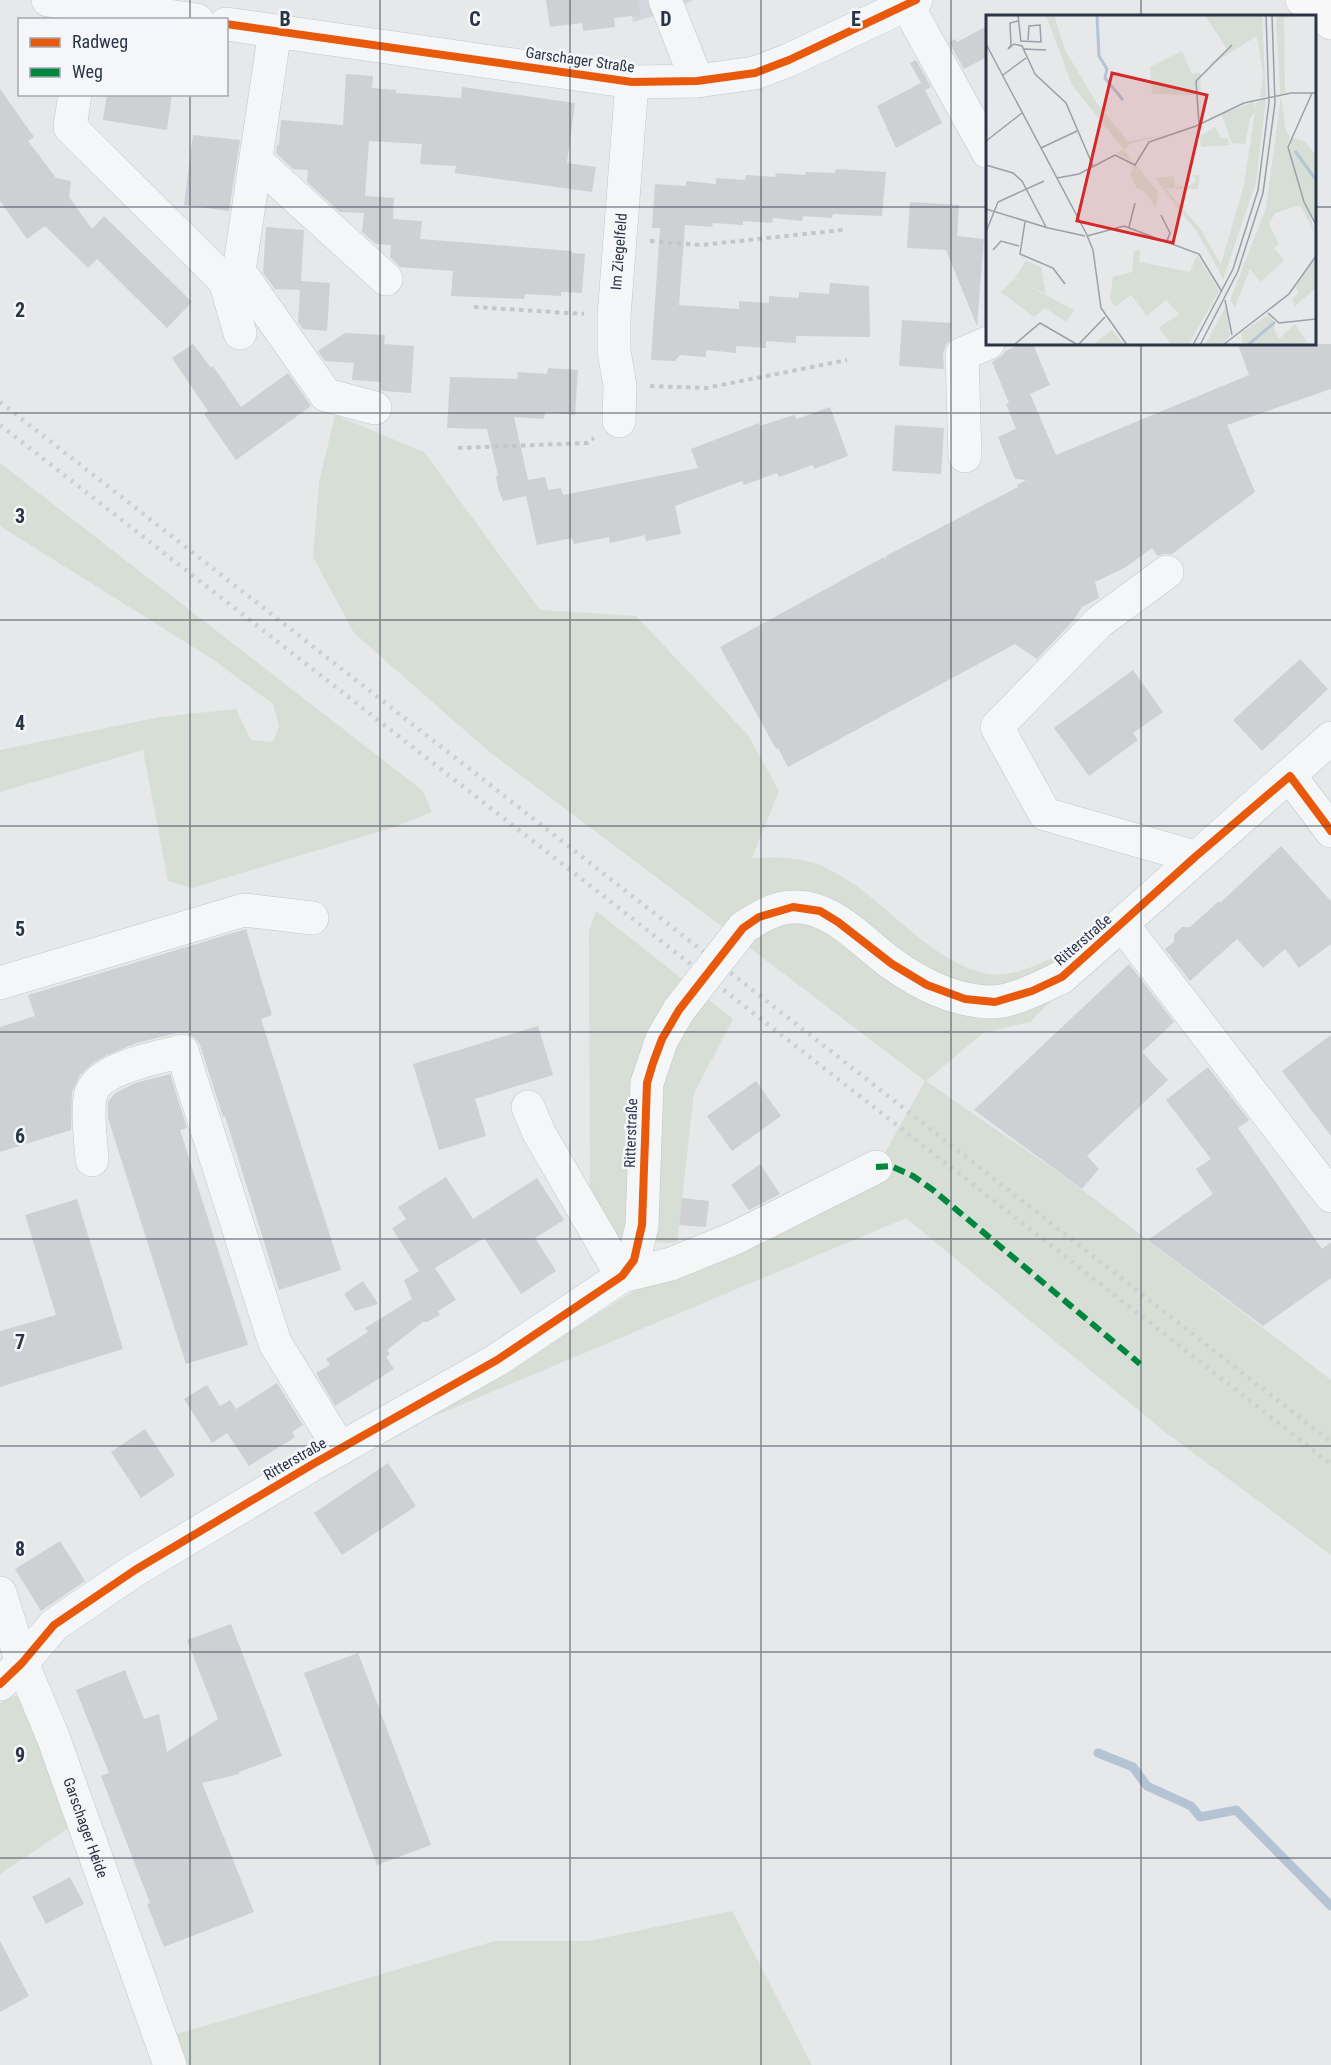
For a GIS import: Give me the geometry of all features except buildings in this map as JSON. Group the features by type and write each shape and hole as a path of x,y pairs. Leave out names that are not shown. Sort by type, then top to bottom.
{"street":[{"path":"48,0 86,13 165,18"},
{"path":"214,18 217,0"},
{"path":"665,0 696,81"},
{"name":"Garschager Straße","path":"228,24 632,82 696,81 755,73 789,60 911,2 986,150"},
{"path":"274,31 239,271 326,395 375,408"},
{"name":"Im Ziegelfeld","path":"619,421 621,386 614,351 614,316 632,82"},
{"path":"75,96 70,127 225,281 240,333"},
{"path":"256,161 386,279"},
{"path":"965,456 962,354 986,343"},
{"path":"1167,572 1099,622 997,728 1045,814 1195,857"},
{"name":"Ritterstraße","path":"11,1674 54,1625 135,1570 497,1360 622,1275 634,1260 642,1225 646,1083 662,1039 679,1010 743,928 759,917 793,907 820,911 838,922 892,964 927,985 965,999 995,1002 1032,991 1062,977 1331,738"},
{"path":"1290,776 1331,831"},
{"path":"0,983 244,910 312,918"},
{"path":"1122,924 1331,1196"},
{"path":"92,1160 90,1096 99,1080 115,1071 182,1051 275,1343 340,1449"},
{"path":"528,1107 539,1133 622,1275 671,1264 735,1238 876,1167"},
{"name":"Garschager Heide","path":"0,1593 11,1674 52,1737 171,2065"}],"path":[{"path":"619,238 701,245 843,230"},
{"path":"474,307 614,316"},
{"path":"621,386 706,388 848,360"},
{"path":"458,448 587,443 619,421"}],"shaded area":[{"path":"629,0 694,0 670,11 633,22"},
{"path":"335,415 424,452 540,610 636,616 748,735 779,791 752,858 801,860 828,869 863,891 950,959 988,974 1006,974 1026,969 1081,942 1048,968 1007,984 983,987 962,984 929,971 827,900 793,890 768,894 747,906 724,928 487,750 354,633 313,557 319,482"},
{"path":"0,463 423,791 432,812 395,827 192,888 168,881 143,750 0,792 0,750 160,717 236,709 251,740 273,742 279,726 273,704 211,658 0,526"},
{"path":"596,911 733,1019 694,1093 677,1242 590,1237 589,931"},
{"path":"799,921 819,928 897,981 1059,993 1030,1022 983,1033 926,1081 1072,1182 1331,1380 1331,1555 1165,1432 906,1218 432,1417 639,1288 870,1180 925,1081 746,945 770,927"},
{"path":"7,1697 22,1698 70,1827 0,1874 0,1704"},
{"path":"732,1911 812,2065 155,2065 177,2034 495,1941 589,1941"}],"waterway":[{"path":"1098,1753 1133,1767 1147,1786 1191,1806 1200,1817 1236,1810 1331,1906"}],"railway":[{"path":"0,402 1331,1442"},
{"path":"0,425 1331,1464"}],"marked path":[{"path":"876,1167 891,1166 913,1176 933,1190 1140,1364"}],"cycle path":[{"path":"228,24 632,82 697,81 755,73 789,60 916,0"},
{"path":"0,1684 22,1663 54,1625 135,1570 313,1464 497,1360 622,1276 634,1260 642,1225 647,1083 662,1039 679,1010 743,928 759,917 793,907 820,911 838,922 892,964 927,985 965,999 995,1002 1032,991 1062,977 1195,857 1290,776 1331,831"}]}
